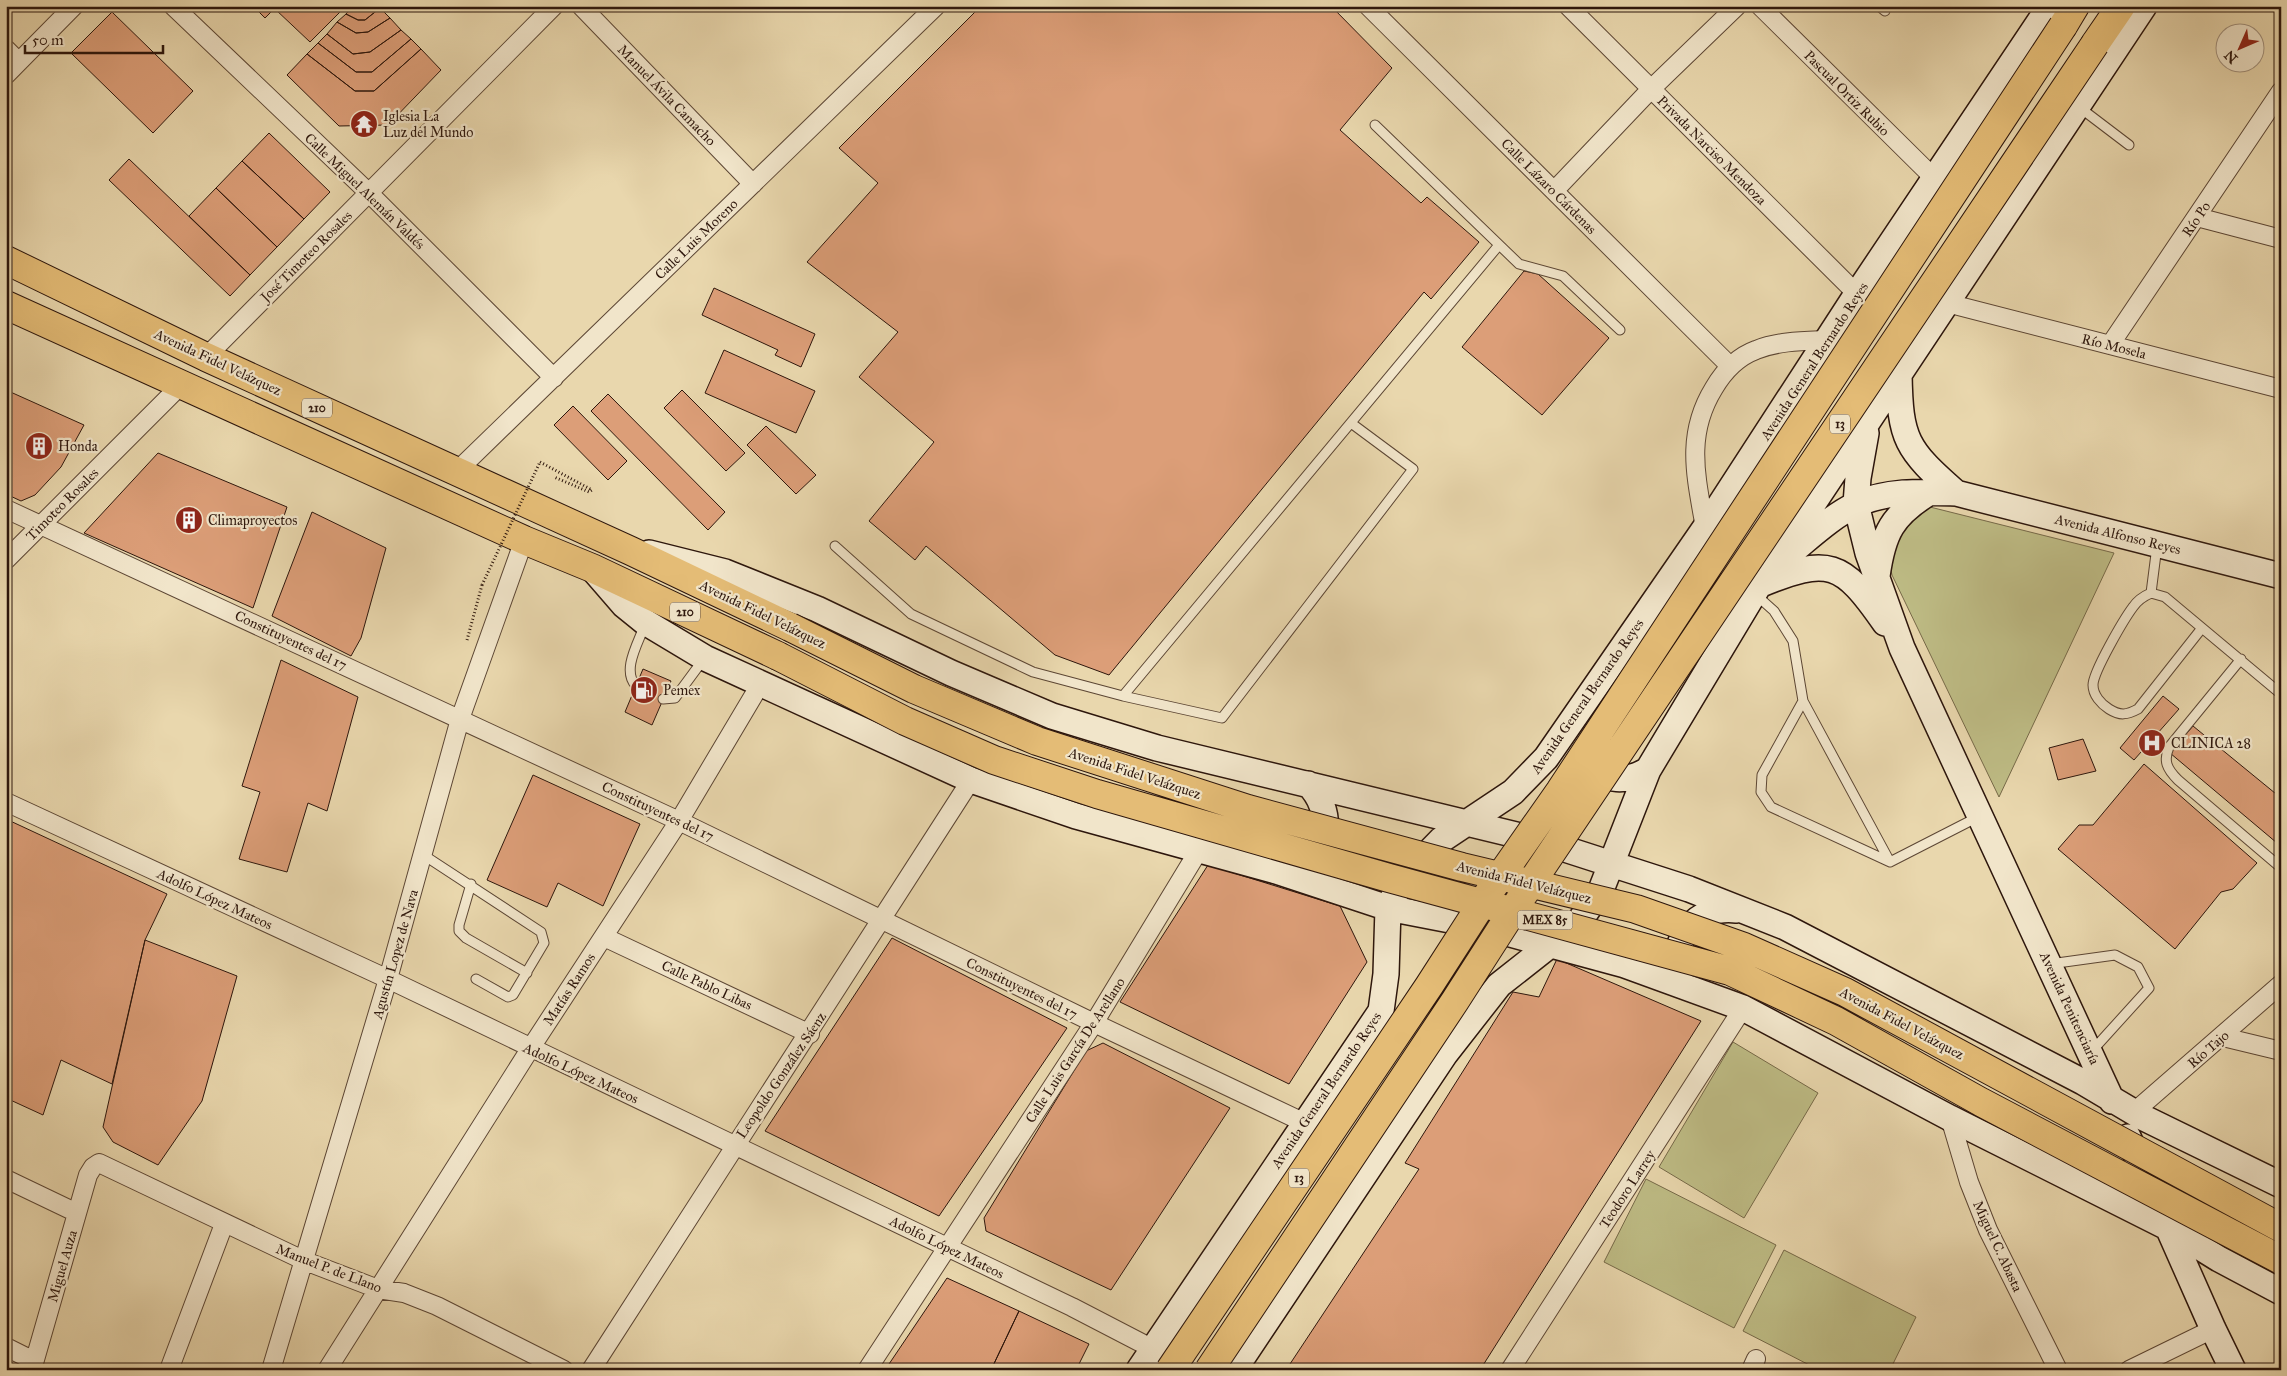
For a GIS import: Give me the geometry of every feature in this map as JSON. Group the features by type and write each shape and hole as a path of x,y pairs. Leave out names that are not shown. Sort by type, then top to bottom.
{"main road":[{"name":"13","path":"1209,1370 1450,1010 1523,895 2121,6"},
{"name":"Avenida General Bernardo Reyes","path":"1170,1370 1429,986 1492,888 1560,791 2063,13"},
{"name":"Avenida Fidel Velázquez","path":"13,261 206,357 631,551 914,689 1037,741 1248,809 1462,867 1636,909 1744,947 1854,997 2281,1228"},
{"name":"Avenida Fidel Velázquez","path":"9,307 524,540 592,568 778,656 905,721 1013,766 1097,794 1389,878 1730,971 1836,1021 1981,1102 2281,1260"}],"street":[{"path":"6,75 74,6"},
{"name":"Calle Miguel Alemán Valdés","path":"173,6 369,193 554,378"},
{"name":"José Timoteo Rosales","path":"206,357 554,6"},
{"name":"Manuel Ávila Camacho","path":"581,6 753,184"},
{"name":"Calle Luis Moreno","path":"456,472 936,6"},
{"name":"Calle Lázaro Cárdenas","path":"1368,6 1730,366"},
{"name":"Privada Narciso Mendoza","path":"1568,6 1857,294"},
{"path":"1554,191 1651,89 1737,6"},
{"name":"Pascual Ortiz Rubio","path":"1760,6 1935,179"},
{"path":"1234,1370 1445,1054 1499,985 1579,922 1589,910 1601,890 1648,770 1760,583 2144,6"},
{"name":"Avenida General Bernardo Reyes","path":"1139,1370 1381,1011 1386,974 1388,908 1395,892 1410,869 1441,840 1513,792 1546,758 1705,528 1857,294 1935,179 2063,13"},
{"path":"6,49 19,62"},
{"name":"Río Po","path":"2110,345 2281,91"},
{"path":"2197,218 2281,239"},
{"name":"Río Mosela","path":"1947,303 2281,389"},
{"path":"1705,528 1694,444 1699,420 1706,402 1730,366 1755,350 1796,342 1827,340"},
{"name":"Avenida Alfonso Reyes","path":"1899,373 1900,410 1908,442 1919,458 1956,493"},
{"name":"Timoteo Rosales","path":"6,560 182,384"},
{"name":"Avenida Penitenciaría","path":"1869,421 1858,478 1856,504 1861,532 1902,648 2090,1052 2233,1370"},
{"path":"1877,576 1880,550 1890,527 1909,507 1930,492"},
{"name":"Avenida Alfonso Reyes","path":"1760,583 1822,528 1856,504 1883,496 1930,492 1956,493 2281,576"},
{"name":"Constituyentes del 17","path":"6,508 678,820 1094,1023 1305,1123"},
{"name":"Agustín Lopez de Nava","path":"271,1370 388,979 460,719 524,540"},
{"path":"631,551 678,559 724,572 817,610 951,673 1052,716 1157,748 1537,840 1689,889 1739,910 1785,926 2083,1082 2134,1112 2281,1185"},
{"name":"Avenida Penitenciaría","path":"1760,583 1808,568 1828,567 1836,570 1861,591 1902,648"},
{"path":"592,568 624,605 645,622 705,658 971,780 1076,816 1276,871 1388,908 1481,926 1551,943 1656,975 1743,1008 1950,1118 2169,1228 2219,1259 2281,1292"},
{"name":"Matías Ramos","path":"327,1370 530,1049 678,820 761,683"},
{"path":"1571,722 1569,739 1574,753 1583,764 1595,773 1608,778 1623,780 1637,777 1648,770"},
{"name":"Leopoldo González Sáenz","path":"591,1370 735,1146 810,1034 971,780"},
{"path":"1276,871 1294,868 1310,858 1324,838 1326,814 1316,792 1308,784"},
{"name":"Adolfo López Mateos","path":"6,802 388,979 1153,1348"},
{"name":"Calle Luis García De Arellano","path":"867,1370 1094,1023 1199,850"},
{"path":"1684,987 1679,976 1677,958 1680,940 1686,930 1704,914 1716,910 1739,910"},
{"name":"Calle Pablo Libas","path":"604,937 810,1034"},
{"name":"Río Tajo","path":"2134,1112 2281,984"},
{"path":"1381,1011 1393,1006 1407,1005 1420,1008 1432,1016 1440,1027 1445,1040 1445,1054"},
{"name":"Teodoro Larrey","path":"1515,1368 1743,1008"},
{"path":"2223,1036 2281,1051"},
{"path":"2058,1171 2082,1155 2094,1130 2096,1112 2094,1102 2083,1082"},
{"name":"Miguel C. Abasta","path":"1950,1118 1969,1182 1988,1230 2058,1370"},
{"path":"2219,1259 2210,1249 2199,1224 2200,1198 2213,1175 2222,1168 2237,1162"},
{"name":"Manuel P. de Llano","path":"96,1164 109,1166 224,1224 305,1261 378,1289 404,1293 437,1306 564,1370"},
{"name":"Miguel Auza","path":"33,1365 88,1174 96,1164"},
{"path":"6,1179 77,1213"},
{"path":"169,1370 224,1224"},
{"path":"2129,1370 2213,1329"},
{"path":"6,1347 33,1365"}],"lane":[{"path":"2078,107 2128,145"},
{"path":"1375,125 1518,264 1563,276 1620,330"},
{"path":"1123,696 1499,245"},
{"path":"836,546 919,620 1033,672 1123,696 1222,718 1413,469 1351,423"},
{"path":"2157,544 2151,593 2133,606 2096,672 2093,686 2095,694 2106,708 2116,713 2124,714 2138,709 2202,628"},
{"path":"1760,583 1774,611 1793,641 1803,701 1890,862"},
{"path":"2151,593 2165,596 2281,694"},
{"path":"636,686 630,678 630,668 645,622"},
{"path":"663,699 675,698 705,658"},
{"path":"2241,660 2169,747 2166,762 2169,771 2178,780 2279,866 2281,864"},
{"path":"1803,701 1762,775 1761,792 1771,807 1890,862"},
{"path":"1890,862 1981,816"},
{"path":"422,854 471,884 541,932 544,943 513,994 508,997 476,979"},
{"path":"471,884 459,931 466,938 527,973"},
{"path":"2049,964 2115,955 2138,967 2149,988 2090,1052"}],"path":[{"path":"482,585 540,462 592,490 589,492 554,477"}],"shaded area":[{"path":"1930,507 2114,553 1999,797 1892,575 1888,557 1909,515"},
{"path":"1733,1042 1818,1093 1744,1218 1659,1167"},
{"path":"1646,1179 1776,1245 1734,1328 1604,1262"},
{"path":"1784,1250 1916,1317 1890,1370 1819,1370 1743,1331"}],"building":[{"path":"253,6 277,6 265,18"},
{"path":"278,6 346,6 310,42 275,9"},
{"path":"353,6 378,6 380,8 365,20 358,20 346,14"},
{"path":"981,6 1331,6 1392,68 1340,130 1421,203 1427,197 1479,242 1431,299 1424,292 1109,675 1055,655 926,546 915,560 869,521 934,442 859,377 898,332 807,262 878,183 839,148"},
{"path":"380,8 390,18 368,32 356,33 337,22 346,14 358,20 365,20"},
{"path":"112,12 193,91 153,133 71,53"},
{"path":"390,18 401,30 370,52 353,54 327,34 337,22 356,33 368,32"},
{"path":"401,30 411,39 372,72 356,72 318,43 327,34 353,54 370,52"},
{"path":"411,39 421,49 374,91 355,91 307,54 318,43 356,72 372,72"},
{"path":"421,49 441,70 388,125 339,126 287,75 307,54 355,91 374,91"},
{"path":"269,133 330,192 304,219 242,161"},
{"path":"129,159 250,275 230,296 109,180"},
{"path":"242,161 304,219 277,247 216,188"},
{"path":"216,188 277,247 250,275 189,216"},
{"path":"1524,271 1538,274 1609,338 1542,415 1462,347"},
{"path":"714,288 815,334 801,367 775,355 778,350 702,315"},
{"path":"724,350 815,391 796,433 705,393"},
{"name":"Honda","path":"6,390 84,425 61,467 35,495 21,501 6,494"},
{"path":"682,390 745,453 726,471 664,408"},
{"path":"608,394 725,512 708,530 591,411"},
{"path":"573,406 627,461 608,480 554,425"},
{"path":"766,426 816,475 796,494 747,445"},
{"name":"Climaproyectos","path":"158,453 287,507 253,608 84,533"},
{"path":"312,512 386,548 361,638 351,656 272,616"},
{"path":"281,660 358,697 327,811 308,803 287,872 239,859 260,792 242,786"},
{"path":"643,669 671,681 652,725 625,712"},
{"path":"2163,696 2179,709 2134,760 2120,748"},
{"path":"2193,726 2281,798 2281,838 2277,843 2170,753"},
{"path":"2083,739 2096,771 2058,780 2049,748"},
{"path":"2144,764 2257,863 2233,889 2221,892 2175,949 2058,849 2079,825 2093,825"},
{"path":"533,775 640,824 603,906 558,883 547,907 487,880"},
{"path":"6,819 167,894 145,940 112,1084 61,1060 43,1115 6,1098"},
{"path":"1208,865 1340,906 1367,962 1289,1084 1120,1002"},
{"path":"892,938 1067,1028 939,1216 765,1131"},
{"path":"145,940 237,976 202,1101 158,1165 113,1142 103,1127"},
{"path":"1557,959 1701,1021 1480,1370 1286,1370 1419,1169 1405,1163 1513,992 1539,997"},
{"path":"1103,1043 1230,1108 1111,1290 986,1231 984,1218 1086,1051"},
{"path":"947,1278 1019,1311 991,1370 893,1370 887,1367"},
{"path":"1019,1311 1089,1344 1076,1370 991,1370"}],"place":[{"name":"Iglesia La Luz del Mundo","path":"364,124"},
{"name":"Honda","path":"39,446"},
{"name":"Climaproyectos","path":"189,520"},
{"name":"Pemex","path":"644,690"},
{"name":"CLINICA 28","path":"2152,743"}]}
